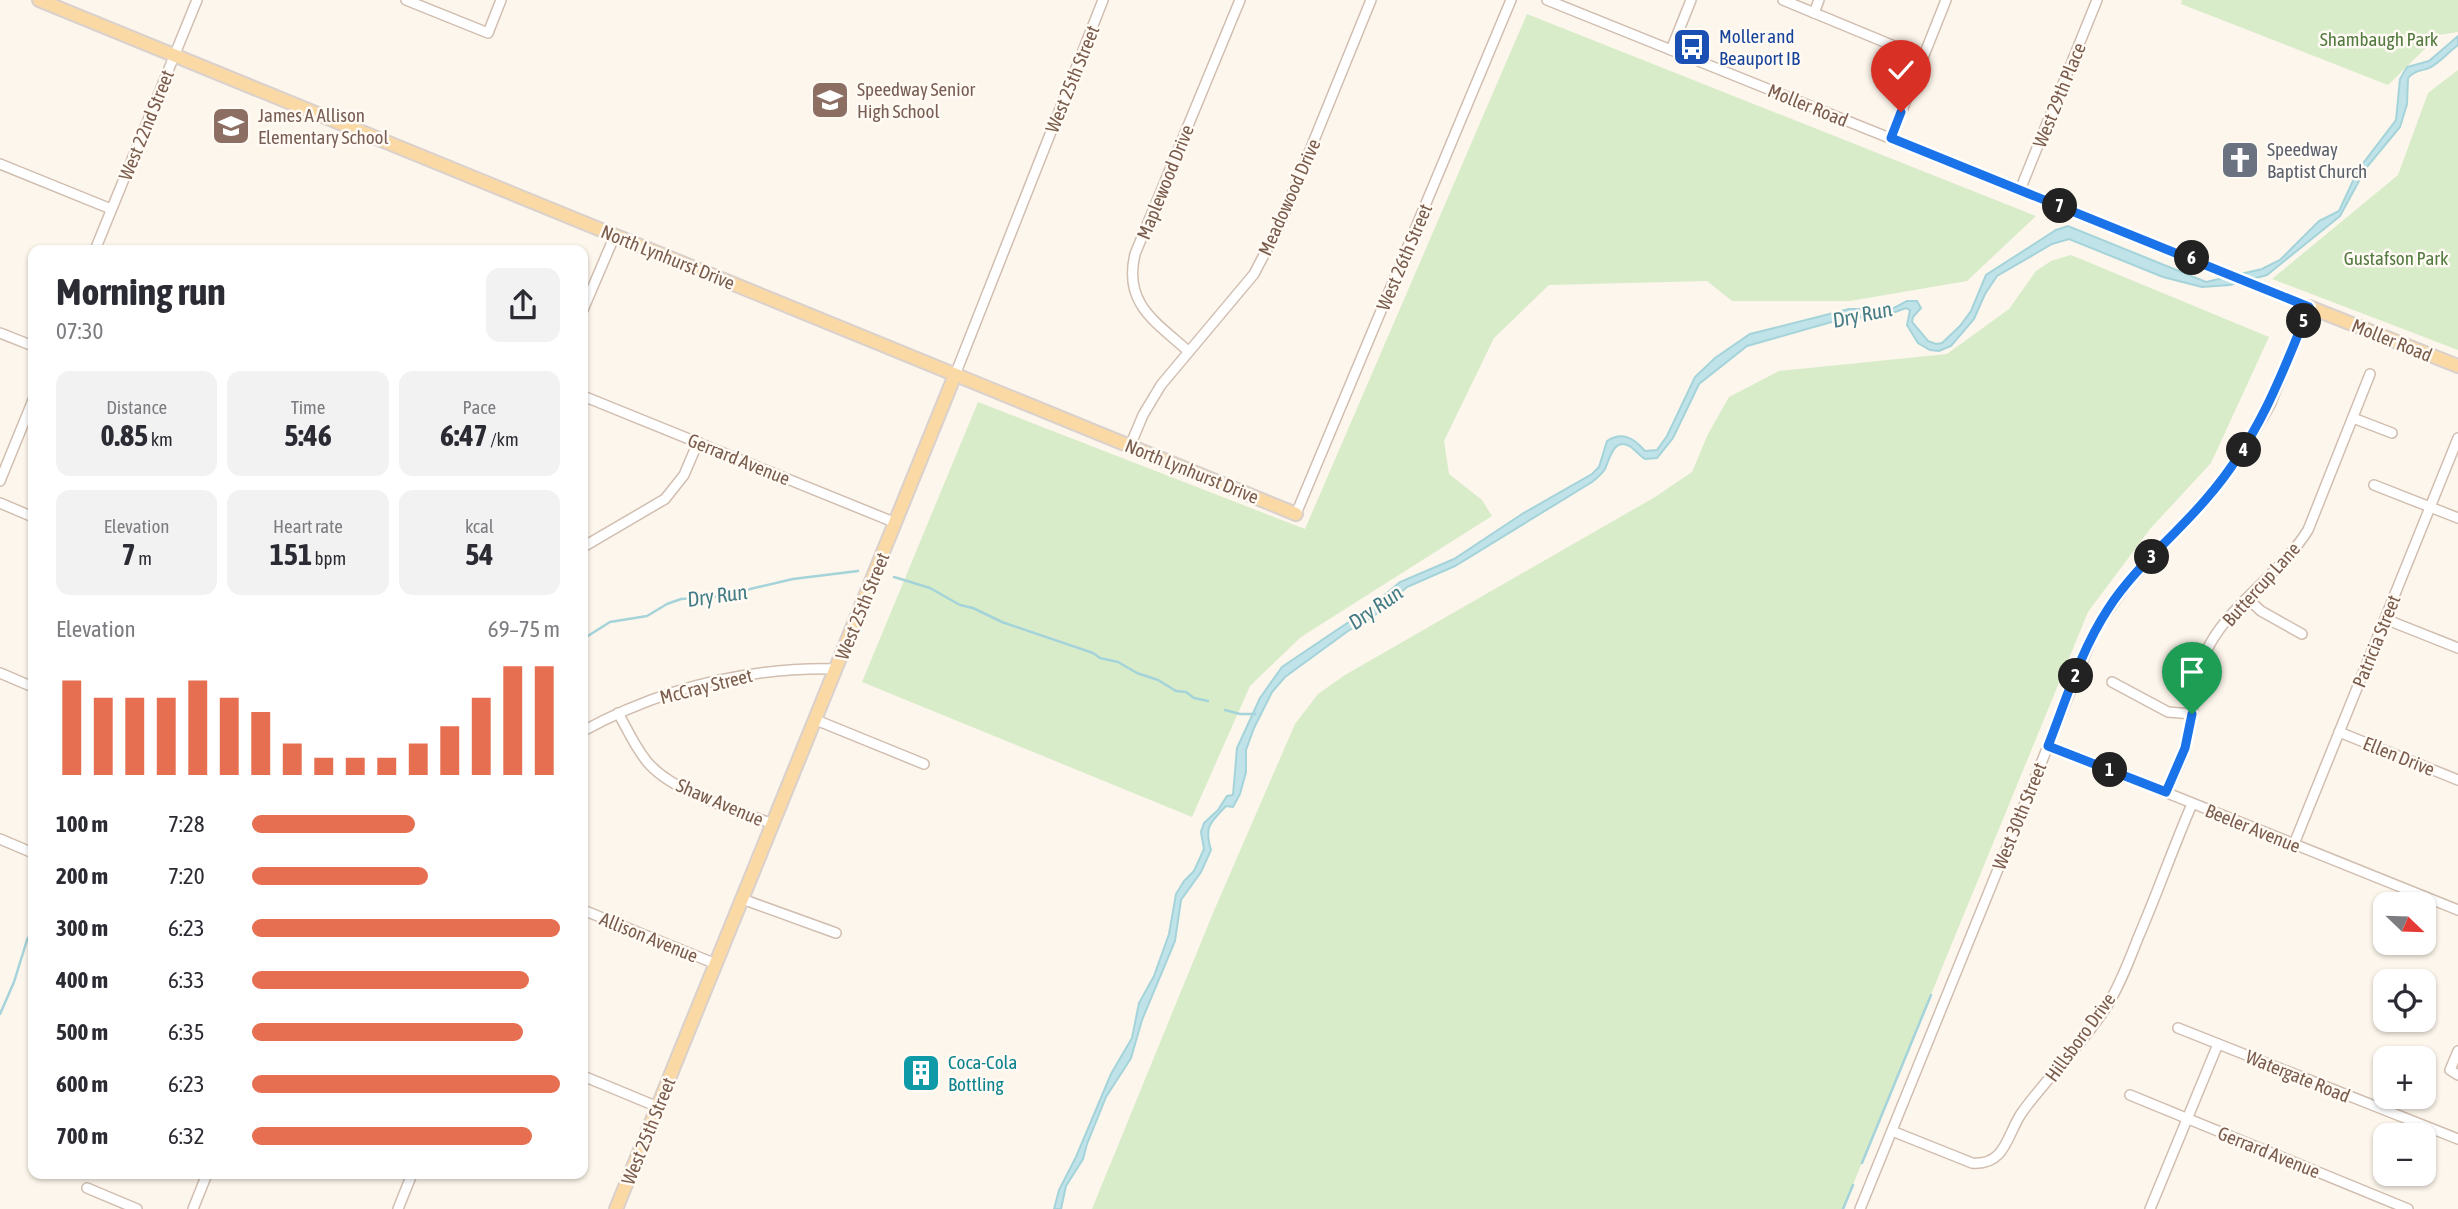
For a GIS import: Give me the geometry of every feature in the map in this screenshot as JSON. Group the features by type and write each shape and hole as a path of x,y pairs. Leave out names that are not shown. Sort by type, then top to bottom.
{"main road":[{"name":"North Lynhurst Drive","path":"39,0 1296,514"},
{"name":"Moller Road","path":"2309,307 2458,366"},
{"name":"West 25th Street","path":"616,1209 955,375"}],"street":[{"name":"West 22nd Street","path":"97,245 197,0"},
{"path":"406,0 488,33 501,0"},
{"name":"West 25th Street","path":"955,375 1103,0"},
{"name":"Maplewood Drive","path":"1188,351 1139,303 1132,282 1131,268 1240,0"},
{"name":"Meadowood Drive","path":"1130,446 1158,389 1241,291 1273,240 1371,0"},
{"name":"West 26th Street","path":"1296,514 1511,0"},
{"name":"Moller Road","path":"1547,0 2309,307"},
{"path":"1671,50 1691,0"},
{"path":"1783,0 1923,58"},
{"path":"1814,13 1819,0"},
{"path":"1891,138 1946,0"},
{"name":"West 29th Place","path":"2020,190 2097,0"},
{"path":"0,164 111,209"},
{"path":"588,298 615,235"},
{"name":"West 30th Street","path":"1860,1209 2103,617 2127,584 2209,497 2243,451 2270,405 2309,307"},
{"path":"0,333 28,344"},
{"name":"Buttercup Lane","path":"2166,792 2185,748 2196,678 2209,645 2222,627 2297,547 2308,530 2370,374"},
{"name":"Gerrard Avenue","path":"588,398 896,523"},
{"path":"0,481 28,412"},
{"path":"2353,418 2392,433"},
{"name":"Patricia Street","path":"2294,844 2458,438"},
{"path":"588,544 665,499 684,475 698,442"},
{"path":"2374,485 2458,518"},
{"path":"0,503 28,515"},
{"path":"2248,599 2261,611 2302,634"},
{"path":"2385,619 2458,648"},
{"name":"McCray Street","path":"588,728 668,693 723,678 788,669 836,669"},
{"path":"0,673 28,685"},
{"path":"2112,682 2168,712 2192,714"},
{"name":"Shaw Avenue","path":"618,713 642,755 664,778 773,824"},
{"path":"816,720 924,764"},
{"name":"Ellen Drive","path":"2339,732 2458,780"},
{"name":"Beeler Avenue","path":"2048,746 2458,910"},
{"name":"Hillsboro Drive","path":"1892,1131 1972,1163 1986,1163 1998,1157 2007,1146 2015,1122 2024,1108 2084,1038 2107,1006 2131,955 2192,804"},
{"path":"0,839 28,851"},
{"path":"742,899 836,933"},
{"name":"Allison Avenue","path":"588,912 716,964"},
{"name":"Watergate Road","path":"2178,1028 2458,1139"},
{"path":"2150,1209 2218,1044"},
{"path":"2458,1051 2451,1070 2458,1075"},
{"path":"588,1078 658,1107"},
{"name":"Gerrard Avenue","path":"2130,1095 2408,1209"},
{"path":"193,1209 205,1179"},
{"path":"398,1209 410,1179"},
{"path":"87,1188 137,1209"}],"green space":[{"name":"Shambaugh Park","path":"2182,0 2458,0 2458,32 2439,35 2388,85 2181,4"},
{"path":"1527,14 2036,216 1967,281 1850,301 1732,301 1707,281 1549,285 1494,338 1444,441 1449,474 1482,500 1492,516 1301,637 1250,686 1192,817 862,682 978,402 1305,529"},
{"name":"Gustafson Park","path":"2458,70 2458,350 2272,279 2398,175 2428,93"},
{"path":"2071,255 2269,337 2211,463 2150,529 2088,612 1843,1209 1092,1209 1213,913 1295,724 1318,694 1345,675 1655,497 1692,472 1708,434 1729,397 1779,371 1947,354 2009,309 2036,271 2051,261"}],"water":[{"name":"Dry Run","path":"2458,36 2458,45 2429,68 2408,78 2407,104 2400,127 2366,168 2340,216 2267,275 2230,285 2202,287 2163,277 2069,239 2052,244 1997,276 1974,319 1951,346 1939,351 1930,350 1918,343 1907,325 1910,310 1906,308 1887,315 1842,319 1747,346 1699,384 1673,438 1657,458 1645,459 1631,447 1620,444 1611,454 1604,471 1592,482 1455,566 1407,587 1373,617 1348,631 1285,677 1272,692 1254,728 1246,750 1246,772 1240,794 1233,807 1226,806 1210,825 1208,835 1211,850 1201,872 1181,900 1175,941 1142,1020 1131,1058 1106,1097 1083,1159 1066,1186 1061,1209 1054,1209 1059,1190 1111,1074 1132,1038 1139,1003 1154,976 1169,934 1176,894 1194,871 1204,849 1201,832 1204,823 1218,810 1227,796 1233,795 1237,748 1260,698 1282,667 1365,611 1400,582 1454,559 1522,514 1592,474 1599,467 1607,441 1612,438 1628,437 1645,451 1657,450 1667,436 1695,377 1715,358 1750,334 1849,309 1892,309 1907,301 1917,301 1921,308 1912,322 1928,341 1942,343 1971,311 1986,275 2056,230 2068,226 2206,282 2262,269 2280,260 2319,221 2339,211 2358,170 2396,120 2400,79 2407,67 2429,61"}],"waterway":[{"name":"Dry Run","path":"588,636 610,622 647,616 681,599 738,595 750,589 793,579 858,571"},
{"name":"Dry Run","path":"894,577 930,588 960,605 1002,622 1118,662 1176,691 1208,701"},
{"path":"1225,710 1255,714"},
{"name":"Dry Run","path":"0,1014 28,938"},
{"path":"1862,1163 1931,995"},
{"path":"1843,1209 1853,1185"}],"place":[{"name":"Moller and Beauport IB","path":"1692,47"},
{"name":"Speedway Senior High School","path":"830,100"},
{"name":"James A Allison Elementary School","path":"231,126"},
{"name":"Speedway Baptist Church","path":"2240,160"},
{"name":"Coca-Cola Bottling","path":"921,1073"}],"route":[{"path":"1901,112 1891,138 2309,307 2270,405 2243,451 2209,497 2127,584 2096,628 2048,746 2166,792 2185,748 2192,714"}]}
